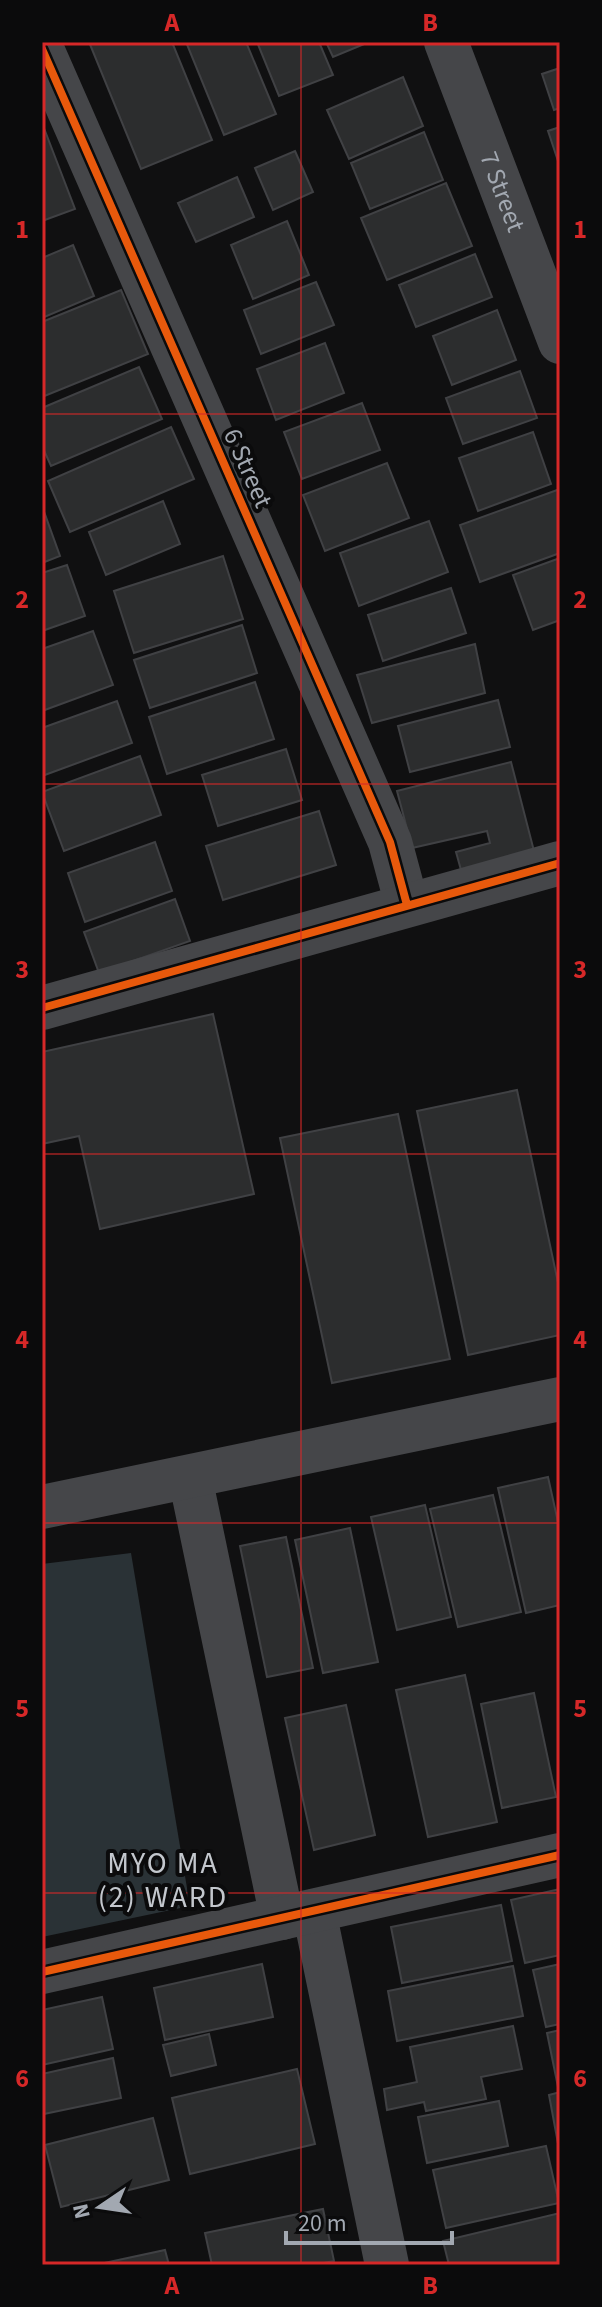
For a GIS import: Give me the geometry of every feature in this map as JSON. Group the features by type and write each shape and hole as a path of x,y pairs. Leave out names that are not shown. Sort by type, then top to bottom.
{"street":[{"name":"7 Street","path":"446,42 560,342"},
{"name":"6 Street","path":"42,49 390,842 407,905"},
{"path":"42,1008 560,863"},
{"path":"42,1507 560,1399"},
{"path":"190,1477 387,2265"},
{"path":"42,1972 560,1855"}],"shaded area":[{"path":"131,1553 190,1906 42,1937 42,1564"}],"building":[{"path":"89,42 172,42 212,140 141,169"},
{"path":"186,42 246,42 276,114 224,135"},
{"path":"257,42 319,42 333,75 279,96"},
{"path":"326,42 369,42 333,57"},
{"path":"560,68 560,108 554,110 542,74"},
{"path":"403,77 423,126 349,159 327,110"},
{"path":"42,123 75,209 42,221"},
{"path":"560,127 560,167 548,131"},
{"path":"424,132 443,180 370,209 351,163"},
{"path":"295,151 313,192 273,210 255,168"},
{"path":"237,177 254,217 196,242 178,203"},
{"path":"446,183 472,246 387,280 361,218"},
{"path":"287,221 309,275 253,299 231,245"},
{"path":"73,245 94,296 42,318 42,258"},
{"path":"475,254 492,297 416,327 399,285"},
{"path":"316,282 334,325 261,354 244,310"},
{"path":"121,290 148,354 42,397 42,322"},
{"path":"497,310 516,360 452,385 433,336"},
{"path":"325,343 344,393 276,420 257,369"},
{"path":"139,367 162,419 51,466 42,446 42,408"},
{"path":"520,371 537,418 463,444 446,398"},
{"path":"362,403 380,450 302,479 284,432"},
{"path":"171,427 194,479 70,532 48,481"},
{"path":"533,432 551,484 478,511 459,458"},
{"path":"387,463 409,518 325,551 303,495"},
{"path":"560,489 560,553 480,582 460,525"},
{"path":"163,501 180,544 106,575 89,532"},
{"path":"42,506 60,556 42,563"},
{"path":"429,521 448,572 359,606 340,553"},
{"path":"223,556 243,619 134,653 114,591"},
{"path":"560,558 560,620 533,630 513,575"},
{"path":"67,565 85,616 42,631 42,573"},
{"path":"451,588 466,633 383,661 368,615"},
{"path":"242,625 257,673 150,708 134,660"},
{"path":"93,631 113,685 42,711 42,649"},
{"path":"475,644 485,693 372,723 357,675"},
{"path":"255,682 274,739 167,774 149,717"},
{"path":"498,700 510,747 410,772 398,726"},
{"path":"117,701 132,743 42,776 42,728"},
{"path":"286,749 302,800 218,826 202,775"},
{"path":"140,756 161,815 64,851 42,792"},
{"path":"511,762 534,851 461,870 456,852 490,843 487,831 412,848 397,791"},
{"path":"319,811 336,865 223,900 206,846"},
{"path":"155,842 172,891 85,922 68,873"},
{"path":"175,899 190,941 99,973 84,932"},
{"path":"213,1014 254,1194 100,1229 79,1136 42,1144 42,1052"},
{"path":"517,1090 560,1292 560,1335 468,1355 417,1111"},
{"path":"398,1114 450,1359 332,1383 280,1138"},
{"path":"548,1477 560,1531 560,1605 526,1613 498,1488"},
{"path":"493,1495 521,1612 458,1627 430,1509"},
{"path":"425,1505 451,1617 397,1630 371,1517"},
{"path":"350,1528 378,1662 323,1673 295,1540"},
{"path":"286,1537 313,1668 267,1677 240,1546"},
{"path":"465,1675 497,1822 428,1837 396,1690"},
{"path":"534,1693 556,1797 502,1808 481,1704"},
{"path":"346,1705 375,1835 314,1850 285,1718"},
{"path":"560,1889 560,1955 525,1963 511,1900"},
{"path":"501,1905 512,1961 402,1983 391,1927"},
{"path":"262,1964 273,2017 165,2040 154,1988"},
{"path":"560,1964 560,2024 546,2027 533,1970"},
{"path":"513,1966 523,2016 397,2041 388,1991"},
{"path":"102,1997 113,2049 42,2065 42,2010"},
{"path":"513,2026 522,2069 481,2077 486,2099 426,2111 424,2102 387,2110 384,2089 417,2082 410,2047"},
{"path":"560,2030 560,2086 558,2087 547,2033"},
{"path":"209,2034 216,2065 171,2076 163,2045"},
{"path":"113,2058 121,2098 44,2114 42,2074"},
{"path":"297,2069 315,2144 190,2174 172,2098"},
{"path":"560,2092 560,2148 559,2149 549,2095"},
{"path":"499,2101 508,2146 427,2163 418,2117"},
{"path":"153,2118 169,2180 61,2207 45,2145"},
{"path":"546,2146 559,2203 446,2228 433,2170"},
{"path":"323,2209 334,2261 313,2265 212,2265 205,2233"},
{"path":"560,2213 560,2265 449,2265 443,2241"},
{"path":"165,2250 169,2265 95,2265"}],"cycle path":[{"path":"42,49 390,842 407,905"},
{"path":"42,1008 560,863"},
{"path":"42,1972 560,1855"}],"district":[{"name":"MYO MA (2) WARD","path":"163,1880"}]}
